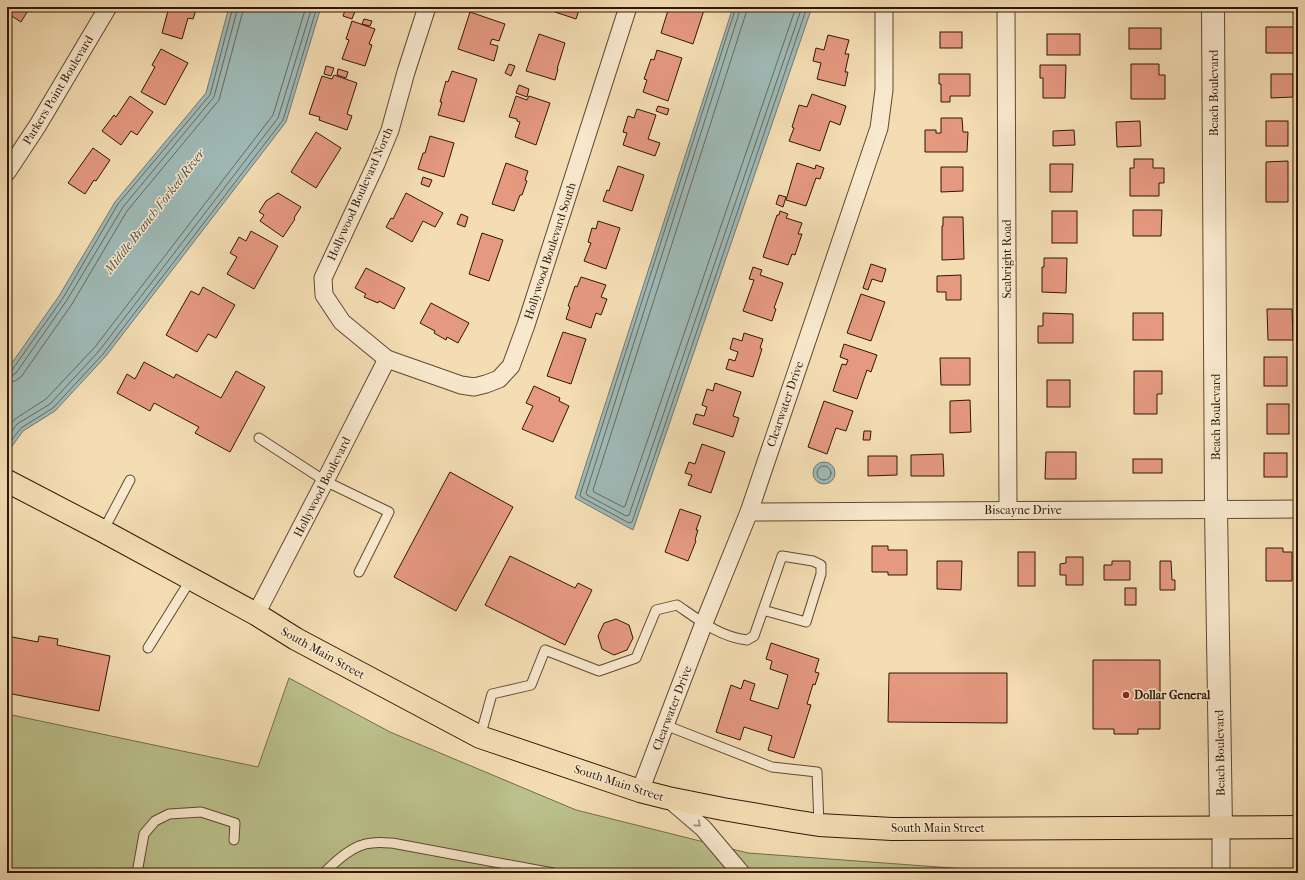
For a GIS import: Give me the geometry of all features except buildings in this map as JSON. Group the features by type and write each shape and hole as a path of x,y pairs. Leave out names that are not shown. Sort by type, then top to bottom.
{"highway":[{"name":"South Main Street","path":"8,482 103,531 256,614 296,639 480,737 640,791 730,811 819,825 892,829 1298,827"}],"street":[{"name":"Parkers Point Boulevard","path":"7,172 38,125 108,7"},
{"name":"Hollywood Boulevard North","path":"387,359 342,322 324,295 323,278 376,164 390,130 406,72 427,7"},
{"name":"Hollywood Boulevard South","path":"387,359 461,385 474,387 499,379 511,366 526,325 628,7"},
{"name":"Clearwater Drive","path":"640,791 704,623 749,512 879,128 884,90 884,7"},
{"name":"Seabright Road","path":"1006,7 1008,510"},
{"name":"Beach Boulevard","path":"1213,7 1216,509 1221,828"},
{"name":"Hollywood Boulevard","path":"256,614 387,359"},
{"name":"Biscayne Drive","path":"749,512 1298,509"},
{"path":"668,798 703,828 741,873"},
{"path":"1221,828 1221,873"}],"lane":[{"path":"259,438 326,480 389,512 358,572"},
{"path":"103,531 130,480"},
{"path":"480,737 492,694 531,685 545,650 599,671 636,658 656,610 677,606 726,636 747,640 754,636 763,610 782,556 813,561 821,566 821,574 806,622 763,610"},
{"path":"148,648 191,579"},
{"path":"665,725 772,767 818,772 819,825"},
{"path":"137,873 144,834 155,822 169,814 201,812 235,823 234,840"},
{"path":"324,873 334,863 354,848 371,843 392,843 553,873"}],"green space":[{"path":"289,678 390,732 576,810 748,853 966,869 991,869 987,873 7,873 7,714 258,767"}],"water":[{"name":"Middle Branch Forked River","path":"229,7 321,7 286,122 106,356 55,411 23,431 7,453 7,370 59,296 115,202 206,93"},
{"path":"733,7 812,7 633,530 575,498"},
{"path":"824,462 832,465 835,473 832,481 824,484 816,481 813,473 816,465"}],"place":[{"name":"Dollar General","path":"1126,695"}]}
